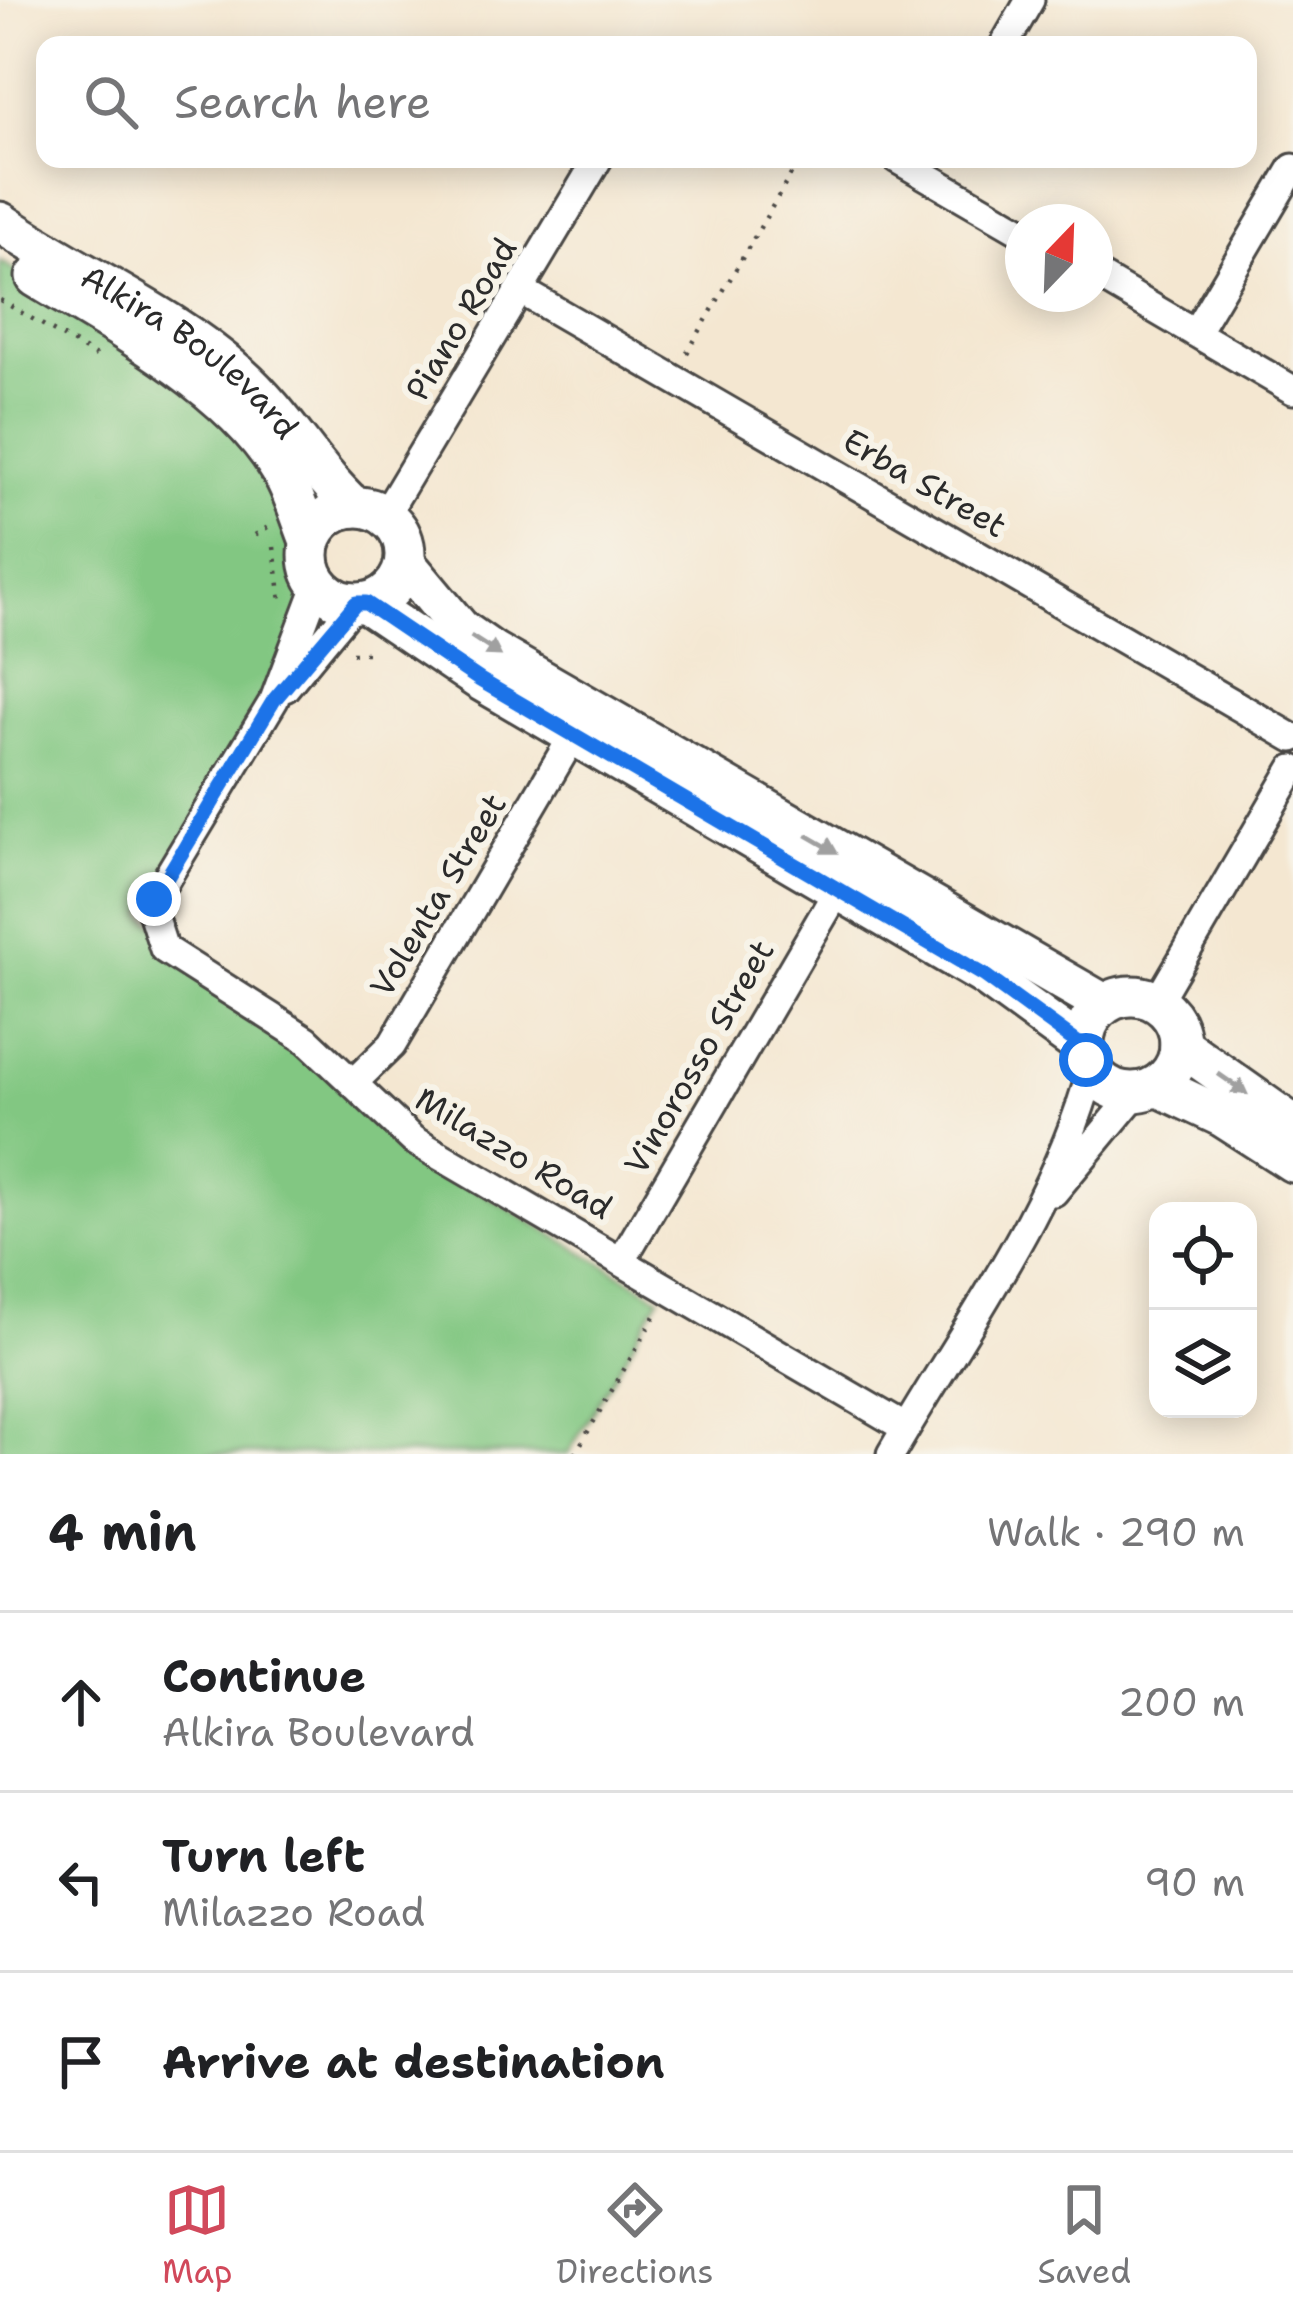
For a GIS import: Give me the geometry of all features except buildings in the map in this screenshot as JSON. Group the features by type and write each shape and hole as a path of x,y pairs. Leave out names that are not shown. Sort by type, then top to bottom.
{"street":[{"path":"1009,36 1030,0"},
{"name":"Piano Road","path":"370,511 520,290 593,168"},
{"path":"933,168 1005,219"},
{"path":"1195,333 1293,168"},
{"name":"Alkira Boulevard","path":"0,222 236,372 290,424 331,486 370,511"},
{"name":"Alkira Boulevard","path":"0,255 120,328 226,405 285,478 310,541"},
{"path":"1113,285 1293,390"},
{"name":"Erba Street","path":"520,290 1293,738"},
{"path":"1104,1004 494,652 460,629 405,563 401,535 370,511 327,517 310,541 310,570 341,601 361,603 573,736 984,975 1087,1059 1112,1088 1147,1089 1222,1117 1293,1162"},
{"path":"361,603 392,589 405,563"},
{"name":"Milazzo Road","path":"274,700 318,583"},
{"name":"Milazzo Road","path":"361,603 274,700 160,885 152,912 164,949 307,1040 413,1140 906,1428"},
{"name":"Volenta Street","path":"354,1082 392,1045 573,736"},
{"path":"1157,1002 1293,769"},
{"name":"Vinorosso Street","path":"622,1260 838,890"},
{"path":"891,1454 1021,1232 1071,1132 1087,1059 1084,1030 1104,1004 1132,995 1157,1002 1172,1016 1180,1045 1169,1075 1147,1089 1021,1232"},
{"path":"1180,1045 1293,1125"}],"path":[{"path":"672,378 795,168"},
{"path":"575,1454 655,1316"}],"green space":[{"path":"0,261 116,333 250,436 312,583 290,645 143,914 299,1045 407,1149 660,1297 568,1454 0,1454"}],"route":[{"path":"154,899 274,700 356,603 366,603 573,736 984,975 1083,1047 1086,1060"}]}
